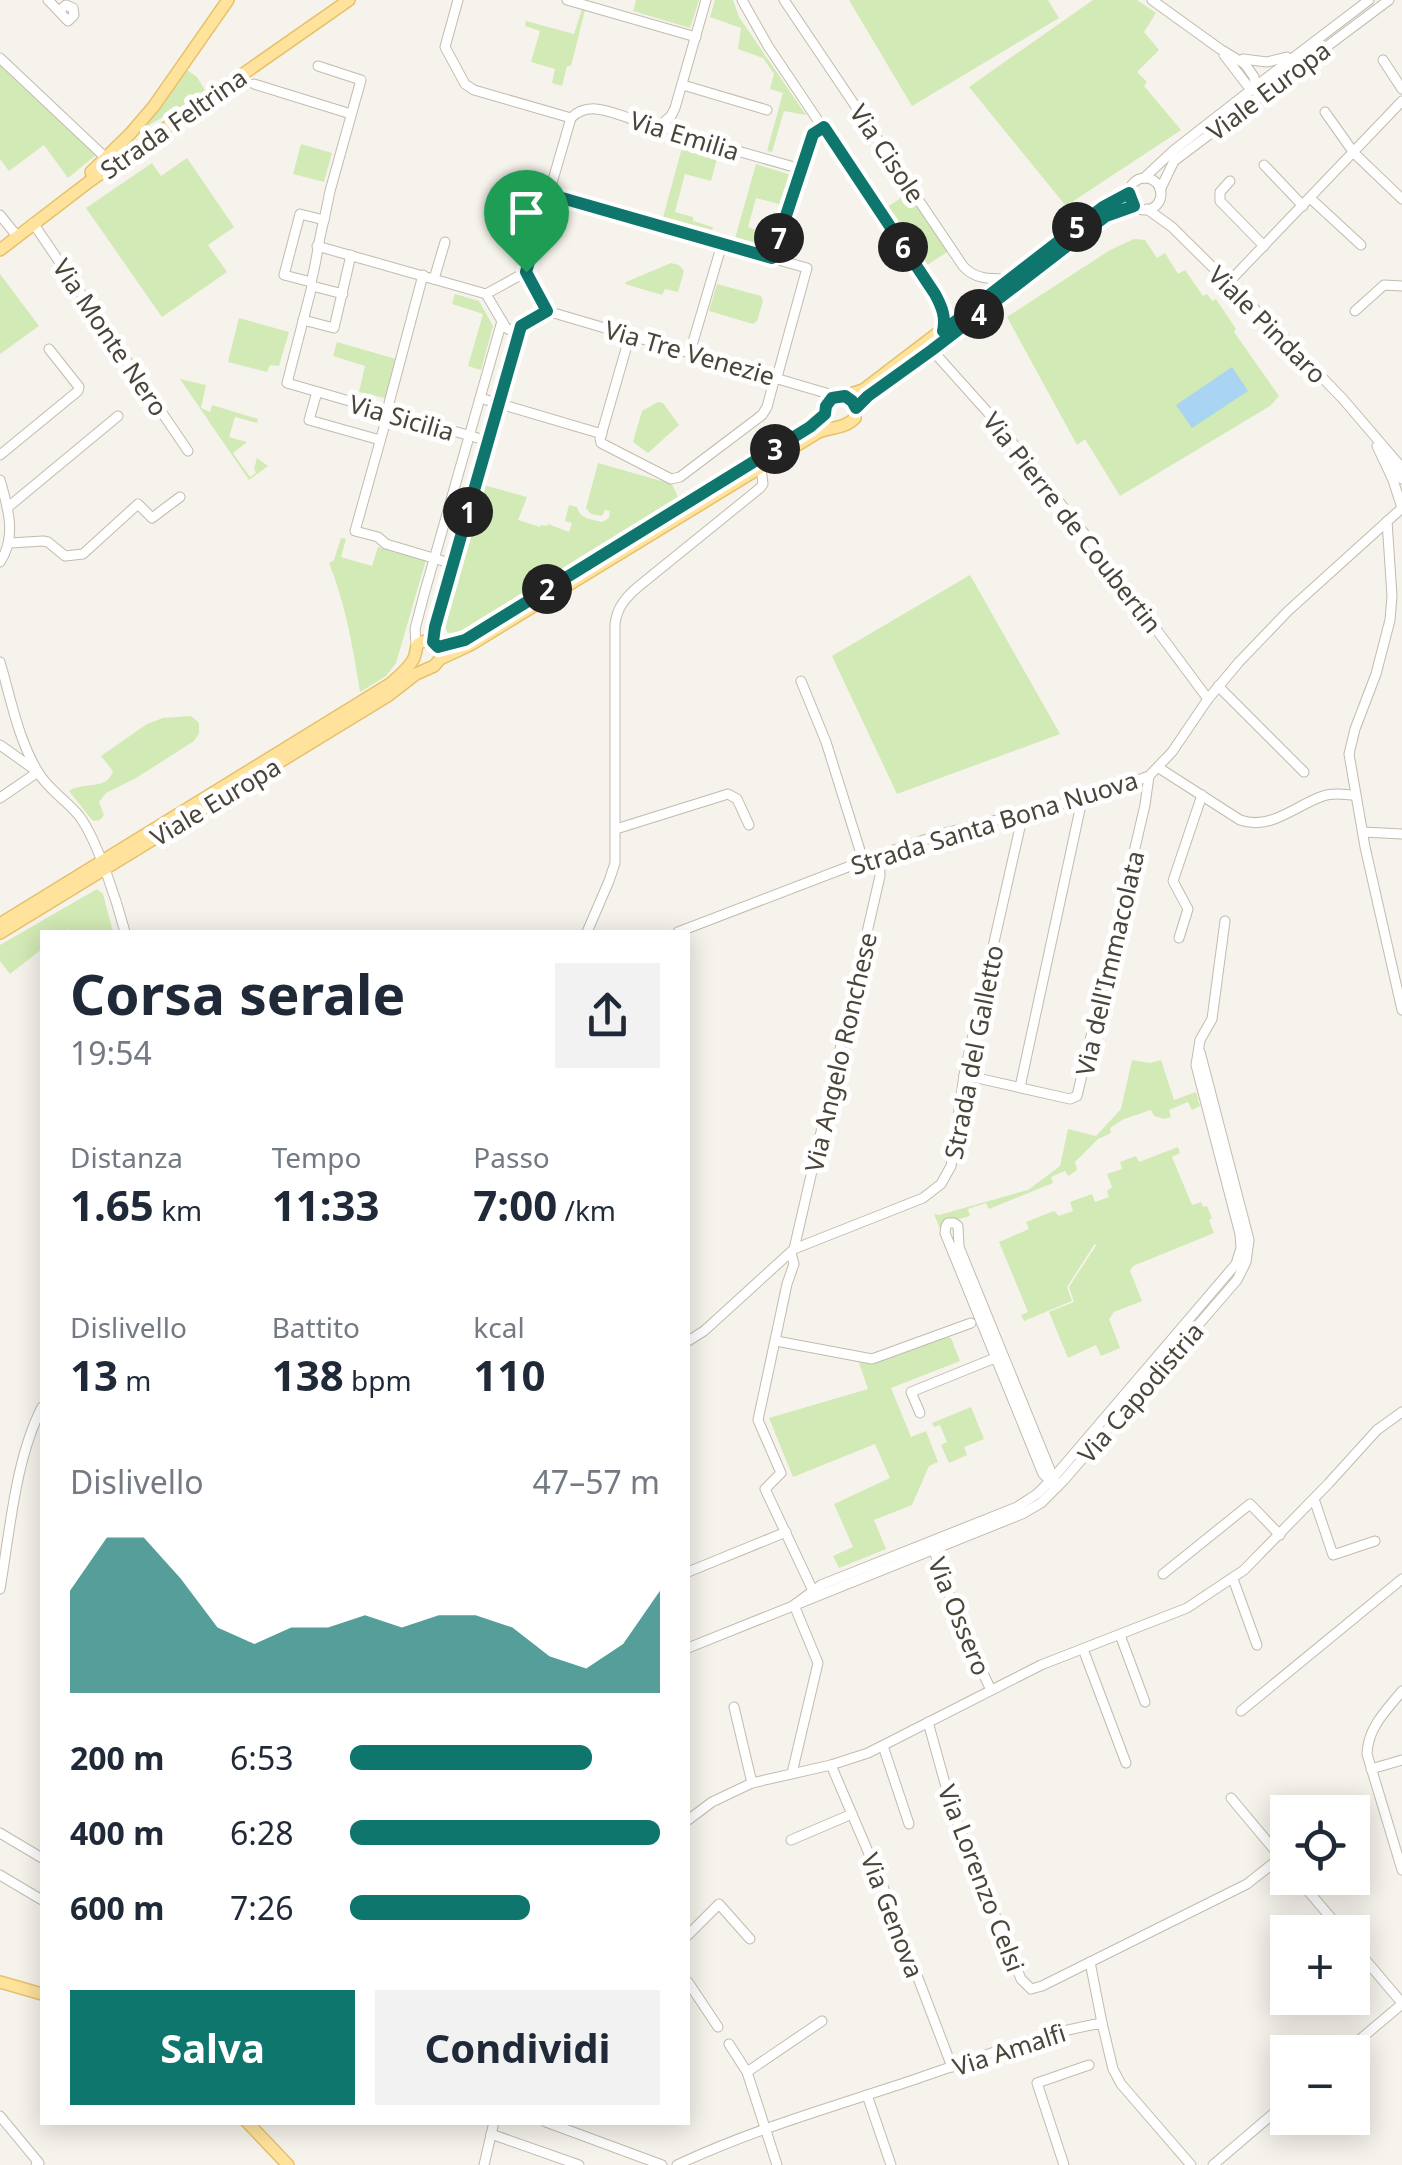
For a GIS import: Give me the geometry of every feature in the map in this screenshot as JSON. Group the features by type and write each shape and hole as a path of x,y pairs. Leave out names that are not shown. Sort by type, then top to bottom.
{"main road":[{"path":"60,203 154,106 228,0"},
{"name":"Strada Feltrina","path":"0,250 60,203 348,0"},
{"name":"Viale Europa","path":"0,924 388,695 435,654 465,640 795,437 815,424 834,402 863,390 1103,207 1137,202"},
{"name":"Viale Europa","path":"435,654 470,645 820,432 852,422 856,408 868,396 1106,216 1137,202"},
{"path":"838,426 829,422 834,402 852,401 856,408"},
{"name":"Viale Europa","path":"0,933 390,684 424,640 435,654"},
{"path":"415,651 418,664 435,654"},
{"path":"0,1982 40,1993"},
{"path":"250,2125 288,2165"}],"street":[{"path":"48,0 58,11"},
{"name":"Via Emilia","path":"458,0 445,47 465,84 474,90 572,118 581,110 593,108 649,124 663,123 674,133 801,169"},
{"path":"567,0 696,37"},
{"path":"663,123 674,112 706,0"},
{"name":"Via Cisole","path":"742,0 935,294 945,322 943,331"},
{"name":"Via Cisole","path":"784,0 964,266 982,278 1009,279"},
{"path":"1152,0 1245,64 1254,77 1256,92"},
{"name":"Viale Europa","path":"1370,0 1299,52 1256,92 1174,161 1156,204 1137,202 1136,181 1174,150 1229,108 1256,92 1389,0"},
{"path":"1220,49 1247,60 1267,62 1299,52"},
{"path":"1220,49 1256,92"},
{"path":"0,58 106,158"},
{"path":"1384,60 1402,89"},
{"path":"1229,108 1237,89 1233,65"},
{"name":"Via Sicilia","path":"318,66 361,80 316,246 318,256 312,284 286,383 488,441"},
{"path":"254,84 351,114"},
{"path":"683,85 767,110"},
{"path":"1228,283 1402,102"},
{"path":"1325,112 1354,152 1402,199"},
{"path":"316,246 486,294 510,330 521,326 547,311 526,272 572,118"},
{"path":"772,258 813,134 824,127"},
{"path":"1264,165 1360,245"},
{"path":"1144,178 1154,181 1159,195"},
{"path":"1230,182 1220,192 1222,206 1264,246"},
{"path":"548,194 808,268 762,415 674,479 659,475 602,443 630,335"},
{"name":"Viale Pindaro","path":"1159,195 1172,227"},
{"name":"Viale Pindaro","path":"1137,202 1172,227 1228,283 1364,422 1402,468"},
{"path":"324,220 300,214 284,275 343,294"},
{"path":"0,215 17,236"},
{"name":"Via Monte Nero","path":"33,224 188,451"},
{"path":"434,279 444,242"},
{"path":"690,352 722,244"},
{"path":"303,320 334,328 351,255"},
{"path":"486,294 526,272"},
{"path":"423,275 355,531 453,564"},
{"path":"1355,311 1384,285 1402,286"},
{"name":"Via Tre Venezie","path":"547,311 813,388 834,402"},
{"path":"415,651 415,629 502,321"},
{"path":"435,654 435,627 521,326"},
{"path":"0,455 78,391 79,387 49,349"},
{"name":"Via Pierre de Coubertin","path":"932,350 992,417 1095,547 1208,699"},
{"name":"Via Sicilia","path":"317,392 308,420 380,440"},
{"path":"480,398 602,434"},
{"path":"7,508 118,416"},
{"name":"Viale Pindaro","path":"1364,422 1394,480 1402,508"},
{"name":"Viale Pindaro","path":"1382,454 1402,479"},
{"path":"588,930 613,872 618,611 638,586 760,488 762,468"},
{"path":"0,480 10,543 0,562"},
{"path":"10,543 43,541 65,556 79,555 138,504 152,518 180,498"},
{"name":"Strada Santa Bona Nuova","path":"683,930 863,860 945,834 1082,800 1149,776 1172,752 1218,686 1288,611 1402,508"},
{"path":"1387,521 1392,607 1376,674 1350,746 1350,771 1402,1010"},
{"path":"0,662 3,685 38,772"},
{"path":"801,681 826,742 863,860"},
{"path":"1218,686 1304,772"},
{"path":"0,745 38,772 80,818 102,865 123,930"},
{"path":"1158,768 1250,824 1278,818 1328,794 1355,795"},
{"path":"0,798 38,772"},
{"name":"Via dell'Immacolata","path":"964,1075 1070,1098 1078,1093 1149,776"},
{"path":"616,829 728,794 737,798 748,826"},
{"path":"1179,938 1188,906 1173,881 1202,794"},
{"path":"1020,1087 1082,800"},
{"name":"Strada del Galletto","path":"690,1340 792,1251 923,1198 941,1184 951,1166 964,1075 1023,814"},
{"path":"1364,832 1402,834"},
{"name":"Via Angelo Ronchese","path":"792,1251 880,876 879,855"},
{"name":"Via Capodistria","path":"690,1647 814,1593 1022,1514 1042,1502 1071,1458 1229,1274 1240,1256 1240,1234 1196,1064 1198,1044 1212,1019 1225,922"},
{"name":"Via Capodistria","path":"932,1546 1017,1506 1054,1482 1236,1280 1246,1262 1247,1233 1198,1044"},
{"path":"999,1356 959,1247 958,1226 948,1223 945,1233 1054,1482"},
{"path":"792,1251 794,1264 758,1420 781,1473 765,1489 814,1593"},
{"path":"778,1264 788,1284"},
{"path":"776,1341 872,1359 971,1323"},
{"name":"Strada del Galletto","path":"690,1330 711,1324"},
{"path":"920,1413 911,1392 999,1356"},
{"path":"0,1589 22,1463 40,1412"},
{"path":"690,1818 705,1806 752,1783 858,1757 1046,1663 1187,1608 1233,1578 1314,1499 1376,1430 1402,1413"},
{"path":"30,1434 40,1439"},
{"path":"1043,1461 1071,1458"},
{"path":"1037,1494 1043,1461"},
{"path":"1314,1499 1333,1555 1376,1541"},
{"path":"1163,1574 1250,1504 1280,1534"},
{"path":"690,1571 786,1532"},
{"name":"Via Ossero","path":"932,1546 962,1630 991,1690"},
{"path":"1233,1578 1257,1645"},
{"path":"1241,1711 1402,1579"},
{"path":"792,1773 818,1662 794,1605"},
{"path":"1120,1636 1144,1702"},
{"path":"1083,1648 1126,1763"},
{"path":"1402,1691 1373,1726 1367,1740 1371,1769 1402,1870"},
{"path":"734,1706 752,1783"},
{"name":"Via Lorenzo Celsi","path":"928,1722 952,1812 1025,1985 1036,1988 1270,1870"},
{"path":"883,1746 908,1824"},
{"path":"1371,1769 1402,1760"},
{"name":"Via Genova","path":"830,1765 952,2067"},
{"path":"1231,1798 1270,1845"},
{"path":"791,1840 852,1814"},
{"path":"0,1833 40,1857"},
{"path":"0,1876 40,1899"},
{"path":"1311,1895 1329,1915"},
{"path":"690,1933 719,1904 750,1939"},
{"path":"1090,1962 1102,2023"},
{"path":"1365,2035 1402,2004 1370,1966"},
{"path":"690,1985 718,2026"},
{"path":"747,2072 822,2020"},
{"name":"Via Amalfi","path":"678,2165 766,2129 867,2095 1070,2029 1102,2023 1120,2084 1191,2165"},
{"path":"728,2044 747,2072 778,2165"},
{"path":"1064,2165 1037,2083 1089,2065"},
{"path":"867,2095 891,2165"},
{"path":"0,2116 39,2163 36,2165"},
{"path":"1212,2165 1270,2117"},
{"path":"484,2165 493,2125"},
{"path":"554,2125 662,2165"},
{"path":"491,2134 579,2165"}],"green space":[{"path":"636,0 699,0 690,28 633,11"},
{"path":"715,0 733,0 739,17 806,115 784,111 772,152 767,151 783,93 770,89 774,74 763,58 738,49 741,28 710,17"},
{"path":"849,0 1048,0 1059,18 912,106"},
{"path":"1093,0 1137,0 1156,13 1144,32 1159,50 1137,72 1181,130 1066,206 969,87"},
{"path":"582,9 585,10 571,66 567,66 562,86 552,83 555,69 531,62 540,31 525,26 526,21 574,34"},
{"path":"0,61 96,155 68,178 44,145 9,171 0,159"},
{"path":"184,68 197,77 206,92 144,128 143,126"},
{"path":"301,144 332,153 324,182 293,174"},
{"path":"683,144 718,155 711,181 685,174 675,212 693,217 693,221 713,227 712,230 675,220 673,224 662,221"},
{"path":"187,158 234,227 208,245 227,272 162,317 86,208 152,163 161,176"},
{"path":"756,164 791,175 782,205 756,198 748,227 758,231 753,247 734,242"},
{"path":"910,192 949,251 922,268 883,210"},
{"path":"1134,239 1145,240 1157,258 1165,253 1178,274 1185,270 1203,296 1216,299 1279,396 1270,406 1120,496 1085,439 1077,445 1007,317 1110,250"},
{"path":"671,263 684,271 678,292 665,289 662,295 625,284 626,282"},
{"path":"0,274 39,326 0,354"},
{"path":"717,284 761,296 757,321 753,324 709,311"},
{"path":"455,294 479,301 493,326 481,370 468,366 483,314 452,304"},
{"path":"239,318 289,332 279,366 270,365 267,372 228,362"},
{"path":"337,342 396,359 385,398 359,392 365,366 333,356"},
{"path":"180,379 206,385 201,408 210,412 212,405 258,419 257,423 235,417 229,437 247,442 233,453 250,477 256,473 257,458 268,466 249,480"},
{"path":"663,403 679,425 648,453 633,442 642,411"},
{"path":"598,463 672,484 679,499 462,630 447,632 444,621 483,485 527,497 518,520 569,532 572,523 565,521 569,505 590,519 602,522 609,518 610,511 605,510 602,516 591,514 586,508"},
{"path":"341,538 346,539 341,557 372,566 378,547 426,560 396,663 386,676 360,692 352,643 329,563 334,560"},
{"path":"970,575 1060,734 897,794 832,656"},
{"path":"191,716 199,723 194,741 106,793 99,802 104,815 93,821 69,791 110,777 113,771 101,756 147,724 163,718"},
{"path":"97,889 103,894 112,930 40,930 40,951 10,974 0,961 0,945"},
{"path":"1132,1060 1161,1060 1174,1100 1196,1092 1200,1106 1192,1110 1188,1102 1169,1110 1171,1117 1164,1119 1154,1116 1151,1110 1124,1119 1075,1162 1077,1170 1068,1176 1065,1171 1051,1177 1053,1183 989,1209 986,1203 968,1209 970,1216 945,1219 943,1236 934,1214 1028,1190 1060,1166 1068,1129 1096,1136 1121,1109"},
{"path":"1178,1147 1180,1153 1172,1157 1192,1205 1201,1202 1203,1207 1207,1206 1214,1233 1133,1266 1130,1271 1142,1301 1114,1312 1109,1319 1120,1348 1101,1356 1096,1345 1068,1358 1049,1312 1074,1302 1069,1287 1097,1244 1067,1287 1072,1301 1024,1321 1021,1315 1028,1312 999,1242 1029,1229 1026,1222 1054,1211 1059,1216 1073,1211 1070,1202 1092,1194 1095,1202 1109,1197 1107,1191 1112,1187 1107,1174 1122,1169 1120,1162 1136,1156 1139,1162"},
{"path":"951,1338 960,1361 891,1388 911,1437 926,1431 938,1462 929,1466 912,1505 874,1520 886,1549 839,1568 833,1556 853,1547 834,1504 890,1478 875,1444 793,1477 769,1418 868,1389 859,1363 870,1363"},
{"path":"971,1407 984,1439 964,1447 967,1455 949,1463 941,1445 947,1442 940,1425 934,1427 932,1423"}],"water":[{"path":"1232,367 1248,391 1192,428 1176,405"}],"route":[{"path":"824,127 935,294 945,322 943,331 1103,207 1129,193 1134,206 1106,216 856,408 845,396 832,398 822,419 810,427 465,640 438,647 433,642 435,627 521,326 547,311 526,272 548,194 772,258 813,134 824,127"}]}
